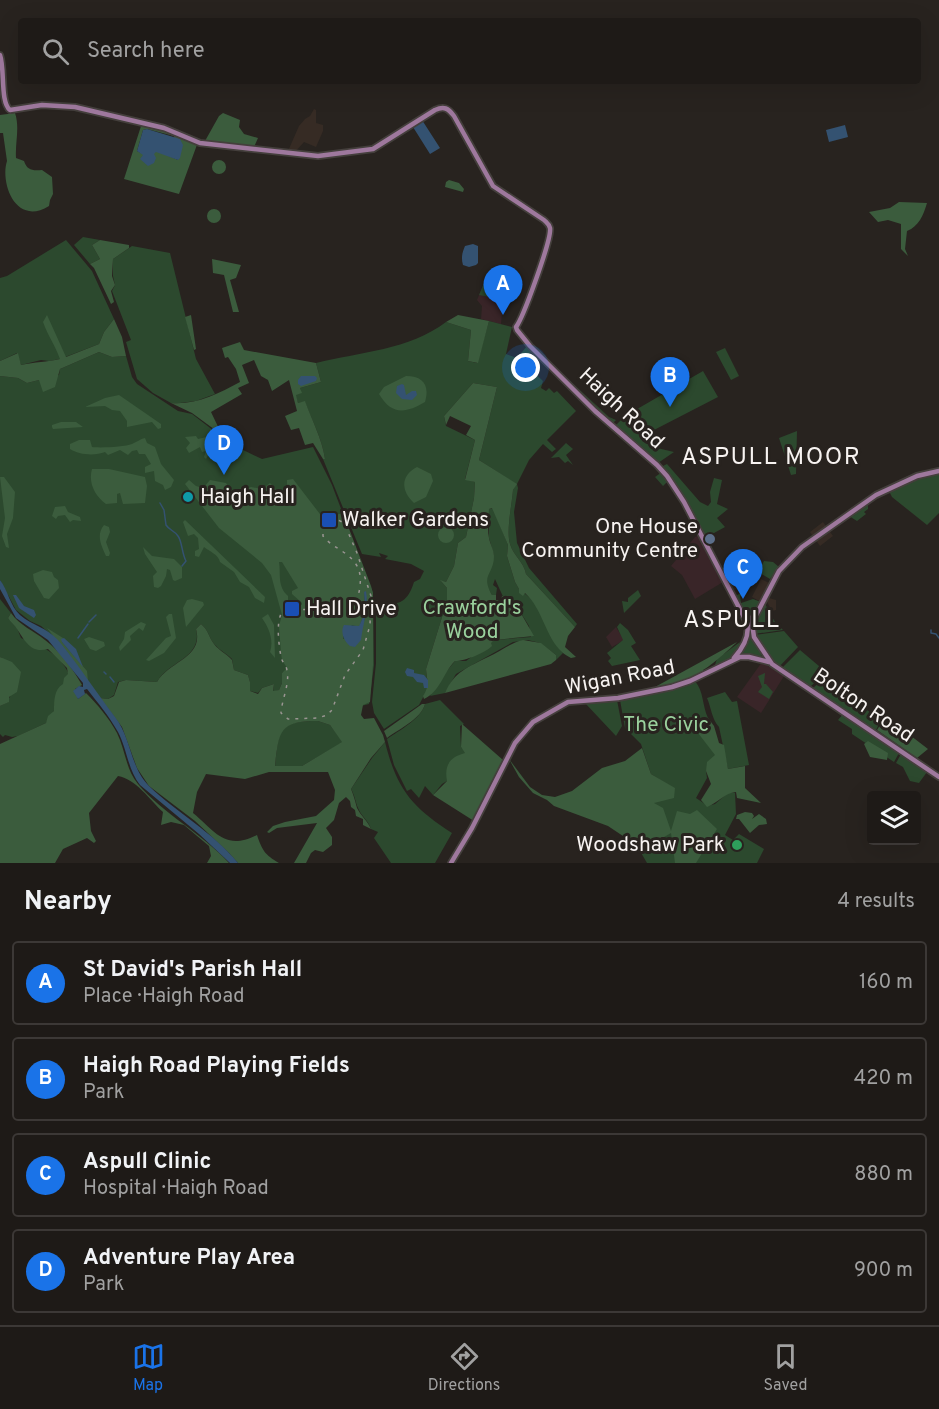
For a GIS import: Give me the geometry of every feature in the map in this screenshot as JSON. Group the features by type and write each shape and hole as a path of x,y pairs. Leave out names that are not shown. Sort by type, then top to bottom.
{"main road":[{"name":"Haigh Road","path":"0,55 4,71 4,101 6,107 12,110 42,105 75,107 164,128 200,142 318,156 372,149 435,110 446,108 452,113 493,186 544,220 550,229 536,277 516,329 595,411 667,476 684,502 742,615 749,621"},
{"path":"749,621 758,613 778,572 802,547 876,495 917,476 939,471"},
{"name":"Bolton Road","path":"749,621 754,637 769,662"},
{"name":"Wigan Road","path":"732,660 746,639 749,621"},
{"path":"746,639 750,636 754,637"},
{"path":"740,651 746,656"},
{"path":"759,659 762,657 762,652"},
{"name":"Bolton Road","path":"746,656 769,662 939,777"},
{"name":"Wigan Road","path":"451,863 475,823 514,743 538,718 571,701 618,698 672,687 746,656"}],"shaded area":[{"path":"314,109 316,110 316,123 323,125 323,131 316,147 304,142 295,152 288,151 299,126"},
{"path":"484,283 502,290 499,300 503,302 501,324 481,319 482,306 477,300"},
{"path":"823,522 833,536 820,546 810,532"},
{"path":"698,536 723,582 695,599 682,575 671,566"},
{"path":"728,566 743,586 732,591 720,569"},
{"path":"761,579 773,585 769,598 776,600 776,610 772,611 766,600 761,602 752,597"},
{"path":"616,627 624,640 612,647 606,637"},
{"path":"762,662 784,676 761,713 737,697"}],"green space":[{"path":"15,113 16,158 24,161 30,169 42,170 52,177 53,194 49,206 37,211 27,211 19,207 8,190 5,170 7,161 3,133 0,133 0,115"},
{"path":"223,113 240,120 239,127 244,134 258,138 254,147 205,141"},
{"path":"142,123 198,142 179,194 124,179","holes":["143,130 174,136 178,160 158,151 148,154 137,151"]},
{"path":"219,160 224,162 226,167 224,172 219,174 214,172 212,167 214,162"},
{"path":"449,180 459,183 464,189 463,192 445,187"},
{"path":"899,202 927,203 920,220 907,231 905,249 908,256 901,249 901,224 888,220 878,222 869,212 890,208"},
{"path":"214,209 219,211 221,216 219,221 214,223 209,221 207,216 209,211"},
{"path":"83,237 100,240 92,245 100,259 90,264 74,245"},
{"path":"66,240 92,271 114,319 104,332 99,344 60,359 41,360 21,365 17,353 0,361 0,278"},
{"path":"100,240 129,245 129,248 113,259 112,276 115,285 111,291 114,302 111,304 90,264 100,259 92,245"},
{"path":"132,246 170,253 196,359 215,394 196,401 171,403 153,393 137,379 126,342 131,340 112,291 115,285 113,259"},
{"path":"212,259 241,265 236,278 230,280 239,312 233,312 224,275 213,273"},
{"path":"484,283 502,290 500,299 479,295"},
{"path":"47,315 66,357 99,344 104,332 114,319 122,337 126,356 112,357 99,352 60,369 55,387 43,392 39,380 27,383 18,378 0,376 0,361 18,353 21,365 60,359 43,322"},
{"path":"191,315 196,349 194,350 185,317"},
{"path":"458,315 489,321 478,363 468,361 471,330 446,322"},
{"path":"489,321 512,327 506,354 517,358 527,346 532,351 522,361 543,381 541,388 546,391 549,388 554,393 557,391 576,411 547,440 556,449 552,452 543,444 529,460 517,484 514,512 517,543 529,568 577,624 575,627 526,574 511,548 509,524 513,490 516,484 479,460 497,387 473,383 444,416 446,426 475,440 465,479 475,482 466,537 458,543 454,566 446,582 441,581 447,588 447,601 426,669 428,688 419,705 384,729 374,713 372,702 376,663 376,606 400,602 408,595 414,582 420,579 424,571 411,564 385,559 388,556 379,553 381,557 362,554 323,459 325,459 322,444 305,402 298,403 295,394 301,393 300,388 321,382 316,363 384,349 416,339 446,322 471,330 468,361 477,363"},
{"path":"240,342 244,350 316,363 321,382 300,388 302,393 296,395 298,403 305,401 325,459 313,443 305,445 299,428 291,430 285,416 297,411 289,380 272,391 268,380 261,376 254,360 242,365 249,383 238,388 242,394 211,412 222,435 192,413 171,403 198,400 240,382 236,369 228,357 225,358 222,348"},
{"path":"725,348 739,376 731,380 716,352"},
{"path":"99,352 112,357 126,356 132,377 137,384 178,411 192,414 218,434 236,440 241,449 262,459 313,447 332,485 373,593 374,665 369,704 361,706 287,670 282,673 279,690 273,692 274,684 262,688 258,693 250,691 248,675 234,670 232,659 214,644 201,624 196,629 195,647 157,682 126,680 118,682 114,695 108,699 100,698 57,640 41,626 16,610 0,580 0,376 18,378 27,383 59,375 60,369"},
{"path":"557,369 609,417 616,420 612,424"},
{"path":"703,371 718,397 654,430 642,439 653,447 674,452 658,463 615,426 625,416"},
{"path":"406,376 412,376 424,383 427,391 425,402 406,410 394,409 379,394 384,387"},
{"name":"Crawford's Wood","path":"473,383 497,387 479,460 517,484 513,490 509,524 511,548 526,574 575,627 568,636 565,647 576,657 571,658 564,654 552,639 531,600 525,593 523,596 519,593 507,556 508,545 492,508 489,509 488,531 494,556 487,583 492,595 496,595 496,600 501,601 502,596 505,601 514,606 519,605 519,610 534,636 494,640 491,643 492,646 485,651 455,661 434,692 424,699 428,683 426,669 447,601 447,588 440,580 446,582 454,566 458,543 466,537 474,498 475,482 465,480 475,440 466,435 471,426 450,416 446,425 444,416"},
{"path":"119,395 161,424 161,428 158,429 152,422 127,427 127,421 120,411 105,406 85,407 105,398"},
{"path":"61,422 76,422 83,427 53,429 52,425"},
{"path":"210,429 224,437 211,450 206,459 204,457 206,451 202,452 200,447 189,453 186,448 190,443 185,437 196,436 198,439 211,436"},
{"path":"797,431 796,474 791,475 779,438"},
{"path":"145,438 147,443 155,447 161,464 174,480 171,487 165,490 163,485 155,481 154,471 145,473 145,467 151,464 145,454 139,454 137,450 128,455 120,450 108,455 105,452 82,454 70,449 70,444 79,440 90,440 92,447 118,447"},
{"path":"566,443 573,449 566,455 573,465 568,461 565,463 559,457 551,458"},
{"path":"667,464 700,502 708,506 711,502 710,492 714,478 722,480 717,504 728,509 717,518 725,527 703,539 669,480 663,486 655,477 662,472 661,467"},
{"path":"417,467 431,474 433,481 426,497 414,503 407,494 404,484 411,471"},
{"path":"92,469 109,469 145,477 147,486 145,503 123,504 120,493 117,494 117,503 106,504 93,489"},
{"path":"939,471 939,513 927,525 892,497 888,489 918,476"},
{"path":"0,477 4,477 15,492 13,518 7,534 9,548 6,547 2,536 5,518"},
{"path":"293,479 323,518 343,513 371,586 373,593 373,665 370,702 363,705 361,715 364,719 374,718 385,742 371,758 351,789 357,808 371,829 363,825 363,819 356,816 355,810 346,797 339,803 334,820 326,828 332,837 332,845 323,852 315,850 306,863 294,863 317,823 277,828 267,832 273,826 285,822 316,816 334,800 335,790 328,772 269,772 245,779 206,774 197,792 193,813 215,833 229,840 237,841 257,835 265,852 279,863 238,863 195,821 149,786 137,768 122,727 100,698 108,699 114,696 119,682 126,680 157,682 195,647 196,629 201,624 214,644 232,660 234,670 248,675 250,691 258,694 262,688 274,684 273,691 279,690 282,673 287,668 281,653 279,626 282,615 271,575 262,563 219,528 185,484 189,480 203,488 210,480 226,483 236,492 251,487 262,489 270,483 287,501 287,480","holes":["279,562 282,562 298,588 292,591 292,594 302,605 288,601 288,596 281,584","364,592 367,606 362,632 343,639 343,634 352,625 359,627 364,606","318,721 330,725 342,742 302,766 275,766 278,744 283,730 295,723"]},
{"path":"868,503 868,509 864,512 866,514 857,521 849,516"},
{"path":"65,506 68,512 80,517 81,521 70,522 65,515 58,516 56,519 52,516 55,507"},
{"path":"493,508 508,545 507,556 515,582 519,589 534,601 563,653 556,660 556,655 540,643 528,640 513,642 456,674 445,693 430,696 455,661 466,661 494,640 531,637 529,626 519,610 505,601 495,579 493,585 497,588 496,595 492,595 487,587 487,575 494,555 489,538 489,509"},
{"path":"185,520 265,597 264,603 255,598 249,587 240,582 234,572 220,562 213,553 204,547 199,557 195,556 195,551 199,549 198,538 194,534 188,536 183,522"},
{"path":"104,525 109,527 110,532 106,542 109,556 106,556 100,540 100,533"},
{"path":"446,527 452,529 454,535 452,541 446,543 440,541 438,535 440,529"},
{"path":"143,547 152,556 174,559 182,567 182,578 173,580 170,570 167,569 161,586 154,587 153,576 157,572"},
{"path":"764,561 773,562 779,567 770,579 758,572"},
{"path":"43,570 52,572 58,580 59,588 49,599 44,598 34,581 33,574"},
{"path":"638,590 641,596 624,613 622,601 628,602 628,598"},
{"path":"746,591 746,594 740,596 741,603 753,599 761,602 756,613 750,616 744,614 735,596"},
{"path":"0,599 11,613 8,618 17,628 21,638 55,656 69,674 54,705 54,711 46,723 12,737 5,735 3,737 0,734 0,706 8,702 11,695 0,657"},
{"path":"187,600 203,602 204,605 186,627 183,608"},
{"path":"763,604 783,630 754,634 754,626"},
{"path":"11,613 23,625 51,644 70,667 82,685 75,689 78,699 86,693 107,717 120,739 131,772 138,784 159,805 207,842 229,863 207,863 211,856 209,846 184,825 171,822 161,825 163,812 131,781 118,776 89,813 91,831 96,841 94,843 87,838 63,849 55,863 0,863 0,744 46,723 48,716 54,711 56,692 68,674 67,668 48,649 37,650 26,642 8,618"},
{"path":"172,614 176,638 164,653 149,661 146,660 166,638 171,636 166,617"},
{"path":"268,614 274,625 275,658 270,652 270,634 262,618"},
{"path":"141,622 146,624 143,631 139,628 130,636 131,640 120,651 119,647 125,632"},
{"path":"620,623 628,630 636,643 631,646 640,660 612,666 608,661 611,658 607,653 623,640 617,627"},
{"path":"47,628 63,638 62,642 87,671 88,681"},
{"path":"784,631 798,647 778,668 754,635"},
{"path":"748,636 754,637 762,652 761,658 740,653"},
{"path":"89,637 104,642 105,646 96,651 90,649 84,639"},
{"name":"Crawford's Wood","path":"523,640 541,643 556,655 556,660 551,664 445,693 462,671 509,645"},
{"path":"737,642 703,670 705,673 664,687 655,687"},
{"path":"740,642 732,657 708,671 715,665 717,659"},
{"path":"800,650 826,672 810,687 780,670"},
{"path":"0,657 12,662 21,672 17,692 9,697 9,702 0,706"},
{"path":"765,673 764,684 773,692 769,699 758,692 762,687 758,676"},
{"path":"823,679 881,720 876,730 813,688"},
{"name":"The Civic","path":"695,681 708,718 698,727 716,755 706,771 707,778 696,798 708,806 715,804 729,792 735,793 736,814 725,835 733,840 739,834 764,849 757,863 647,863 640,851 671,832 653,803 675,789 651,774 641,744 625,728 620,700 660,692"},
{"path":"725,692 732,702 737,701 749,765 728,769 719,727 707,698"},
{"path":"440,700 464,724 460,726 461,747 466,753 447,781 433,795 425,786 419,798 411,789 407,791 394,765 387,739 415,719 425,704"},
{"path":"617,700 622,726 616,736 585,703"},
{"path":"425,704 423,709 414,719 387,738 384,731"},
{"path":"843,714 899,753 894,762 852,734 852,729 838,720"},
{"path":"708,718 714,726 719,743 724,745 728,769 745,766 745,788 761,803 737,798 736,792 728,794 707,807 701,800 711,784 706,771 707,762 715,755 698,733 698,727"},
{"path":"889,719 928,749 917,758 877,730 882,722"},
{"path":"318,721 330,725 343,742 302,766 275,767 278,744 283,730 295,723"},
{"path":"462,724 503,760 474,821 433,795 447,781 446,770 449,762 465,753 461,747"},
{"path":"868,741 888,753 887,760 870,757 864,744"},
{"path":"385,742 395,773 408,796 426,815 452,833 435,863 391,863 374,838 378,832 371,829 358,808 351,789"},
{"path":"642,748 651,774 675,788 674,798 654,803 663,808 671,831 677,811 690,814 697,810 717,829 696,863 675,863 671,833 640,851 631,847 629,840 608,826 554,806 533,793 519,777 509,759 530,787 542,795 555,797 572,791 602,768 625,761"},
{"path":"901,754 927,772 919,783 910,781 903,767 896,763"},
{"path":"745,812 752,813 754,816 752,819 759,814 766,819 767,824 759,825 750,833 739,819 736,819 737,815"}],"water":[{"path":"422,120 440,148 430,154 413,127"},
{"path":"845,125 848,137 829,142 826,130"},
{"path":"147,129 180,139 183,145 180,158 178,160 156,152 154,163 148,166 140,159 143,155 137,151 143,130"},
{"path":"473,244 478,246 478,263 469,267 463,265 462,255 465,246"},
{"path":"301,376 317,378 316,381 301,386 298,380"},
{"path":"402,384 406,395 416,391 417,395 412,400 402,399 396,393 397,386"},
{"path":"0,580 11,603 20,615 58,640 80,668 120,725 138,770 149,786 206,832 238,863 230,863 140,785 111,720 87,689 84,690 85,694 78,699 73,691 79,686 83,687 83,683 48,640 16,618 0,589"},
{"path":"366,591 366,610 361,640 355,647 350,646 342,631 344,625 359,626"},
{"path":"13,595 16,595 24,606 34,610 36,615 34,618 19,608"},
{"path":"64,638 76,649 83,667 62,642 61,639"},
{"path":"407,668 414,670 414,673 424,675 428,680 428,688 424,688 423,683 417,682 413,677 407,676 405,672"}],"waterway":[{"path":"160,503 164,510 166,525 177,534 180,541 186,561 182,566"},
{"path":"89,622 96,615"},
{"path":"78,638 88,624"},
{"path":"931,630 931,633 936,634 939,638"},
{"path":"110,677 114,682"}],"railway":[{"path":"330,520 344,523 357,553 371,596 370,625 363,650 345,675 332,710 327,715 318,718 288,719 281,713 288,675 281,657 279,641 281,614 290,610 327,610 350,605 357,598 360,585 360,574 355,563 323,536 323,525 330,520"}],"place":[{"name":"St David's Parish Hall","path":"503,315"},
{"name":"Haigh Road Playing Fields","path":"670,407"},
{"name":"Adventure Play Area","path":"224,475"},
{"name":"Haigh Hall","path":"188,497"},
{"name":"Walker Gardens","path":"329,520"},
{"name":"One House Community Centre","path":"710,539"},
{"name":"Aspull Clinic","path":"743,599"},
{"name":"Hall Drive","path":"292,609"},
{"name":"Woodshaw Park","path":"737,845"}],"district":[{"name":"ASPULL MOOR","path":"771,458"},
{"name":"ASPULL","path":"732,621"}]}
